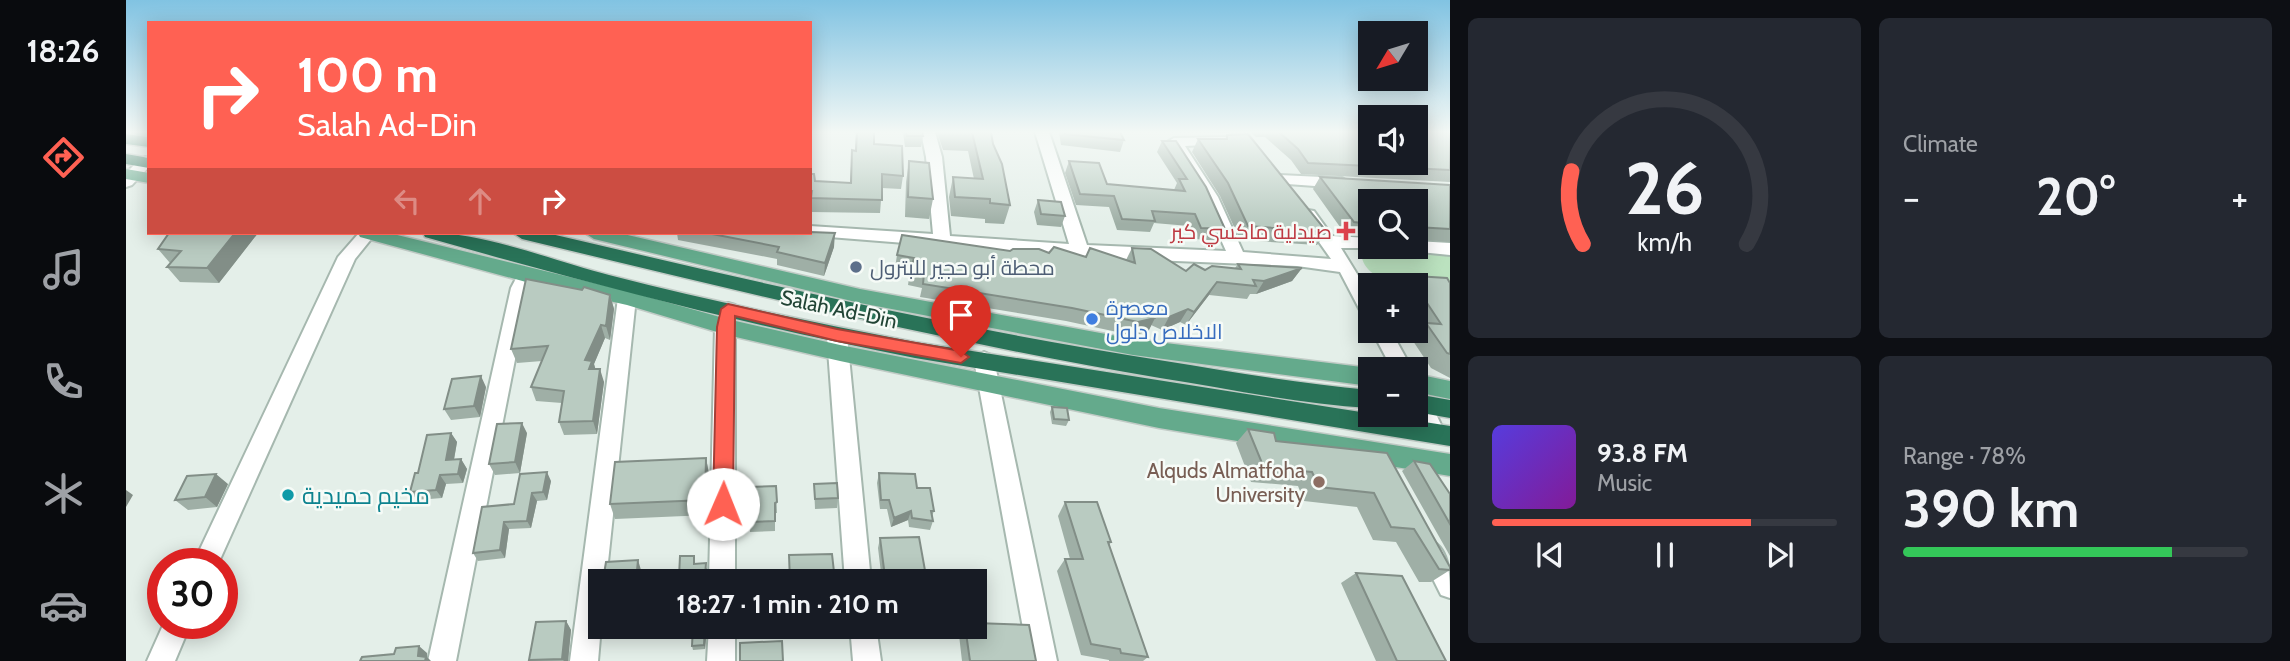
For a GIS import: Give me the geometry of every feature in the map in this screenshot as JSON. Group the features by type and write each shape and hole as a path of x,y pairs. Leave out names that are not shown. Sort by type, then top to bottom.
{"highway":[{"path":"439,235 610,282 727,318"},
{"name":"Salah Ad-Din","path":"530,235 747,287 1032,347 1163,370 1358,398"},
{"name":"Salah Ad-Din","path":"838,344 984,360 1442,435"},
{"path":"1428,400 1450,409"}],"main road":[{"path":"375,235 526,275 838,344 988,384 1160,418 1450,465"},
{"path":"602,235 860,296 1133,346 1358,375"},
{"path":"1428,394 1450,390"}],"street":[{"path":"935,163 942,241"},
{"path":"1052,163 1080,251"},
{"path":"1190,163 1216,203 1237,258"},
{"path":"1358,184 1276,175 1329,241 1358,289"},
{"path":"812,231 1080,251 1297,260 1346,267"},
{"path":"212,548 347,257 365,235"},
{"path":"1329,241 1358,243"},
{"path":"1428,248 1450,249"},
{"path":"442,661 520,288 526,275"},
{"path":"584,661 627,298"},
{"path":"722,569 727,318"},
{"path":"838,344 857,569"},
{"path":"984,360 1043,661"},
{"path":"1428,413 1442,435"},
{"path":"1378,454 1391,478"},
{"path":"1424,538 1450,586"},
{"path":"161,661 171,639"},
{"path":"721,661 722,639"},
{"path":"864,639 867,661"}],"green space":[{"path":"1428,254 1450,255 1450,287 1428,285 1428,273 1372,273 1363,259 1428,259"}],"building":[{"path":"852,163 903,163 903,176 882,174 882,200 812,198 812,174 815,181 851,183"},
{"path":"909,163 929,163 933,199 908,197"},
{"path":"979,163 1001,163 1010,205 990,203 990,199 955,197 953,177 983,179"},
{"path":"1070,163 1099,163 1107,184 1185,191 1179,179 1187,179 1176,163 1190,163 1206,187 1225,229 1201,228 1195,214 1152,211 1155,221 1122,219 1114,196 1080,194"},
{"path":"1214,163 1271,163 1327,232 1248,226 1228,183"},
{"path":"1308,163 1308,163 1358,163 1358,165"},
{"path":"1428,163 1450,163 1450,170 1428,169"},
{"path":"1320,177 1450,185 1450,229 1428,228 1428,189 1358,189 1358,222 1354,222"},
{"path":"1038,200 1061,202 1065,216 1041,214"},
{"path":"835,233 825,263 777,252 779,247 717,235"},
{"path":"168,235 233,235 207,268 167,267 181,251 158,249"},
{"path":"902,235 1010,251 1039,249 1049,253 1054,247 1086,257 1090,248 1135,263 1132,248 1151,249 1186,271 1194,264 1205,270 1212,266 1241,269 1238,264 1302,268 1264,281 1253,280 1256,286 1217,282 1194,312 1188,309 1169,317 1157,312 1155,318 1138,322 1072,308 923,284 924,274 910,272 914,258 897,255"},
{"path":"1428,277 1447,278 1450,283 1450,354 1428,326 1428,323 1441,324 1428,304"},
{"path":"526,279 582,290 584,287 610,295 606,326 601,325 585,360 592,361 589,369 600,369 593,421 559,422 564,391 531,387 548,346 511,349"},
{"path":"481,376 474,406 444,409 452,379"},
{"path":"1052,407 1067,408 1069,420 1054,419"},
{"path":"522,423 515,462 489,464 497,424"},
{"path":"1248,429 1274,433 1276,441 1387,453 1450,570 1439,569 1414,529 1391,527 1374,493 1319,487 1312,472 1264,468"},
{"path":"451,433 446,460 461,459 458,474 440,475 436,490 410,492 415,473 418,473 427,435"},
{"path":"706,458 705,500 610,504 615,462"},
{"path":"1414,461 1430,464 1450,494 1450,524"},
{"path":"547,472 543,492 532,493 527,521 504,522 500,550 473,553 482,507 514,504 520,474"},
{"path":"879,473 915,474 917,488 930,488 933,521 912,518 911,511 894,518 889,500 881,500"},
{"path":"216,474 205,497 175,500 187,476"},
{"path":"837,483 838,498 815,499 814,484"},
{"path":"776,486 775,521 749,522 747,487"},
{"path":"1065,502 1097,502 1148,657 1121,653 1120,649 1091,644 1065,559 1083,559"},
{"path":"919,537 925,569 884,569 880,538"},
{"path":"832,554 834,569 790,569 789,555"},
{"path":"680,556 694,556 694,564 706,563 706,569 679,569"},
{"path":"638,560 637,569 605,569 606,562"},
{"path":"1356,573 1402,576 1446,661 1397,661"},
{"path":"566,621 562,659 529,660 536,622"},
{"path":"987,623 1029,625 1036,661 970,661 967,639 987,639"},
{"path":"692,639 704,639 704,645 692,646"},
{"path":"782,641 783,661 740,661 740,643"},
{"path":"419,646 418,656 426,657 425,661 360,661 362,657 394,654 396,648"}],"place":[{"name":"صيدلية ماكسي كير","path":"1346,231"},
{"name":"محطة أبو حجير للبترول","path":"856,267"},
{"name":"معصرة الاخلاص دلول","path":"1092,319"},
{"name":"Alquds Almatfoha University","path":"1319,482"},
{"name":"مخيم حميدية","path":"288,495"}],"route":[{"path":"723,504 725,327 728,309 837,335 961,357"}]}
